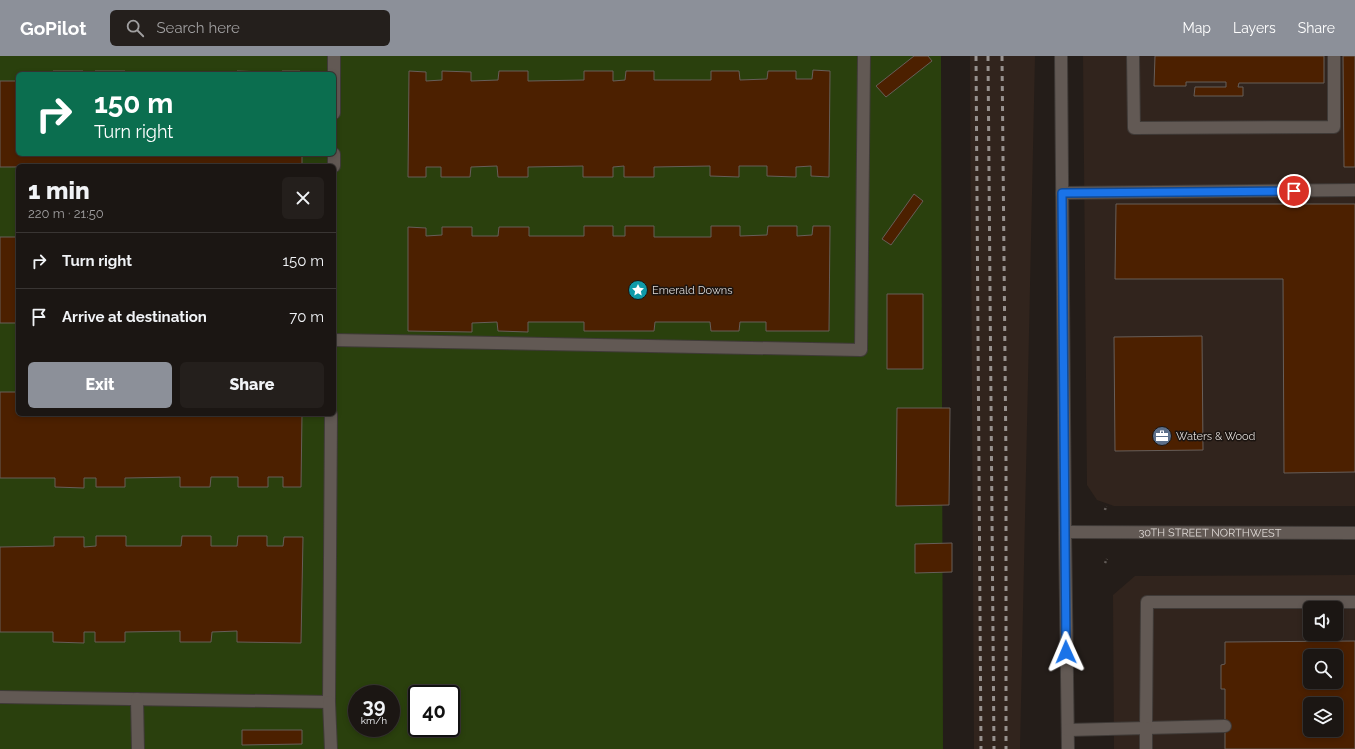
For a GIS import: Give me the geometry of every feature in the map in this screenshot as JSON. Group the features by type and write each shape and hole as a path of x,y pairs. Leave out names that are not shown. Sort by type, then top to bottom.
{"street":[{"path":"334,56 334,72"},
{"path":"336,340 861,350 864,56"},
{"path":"1060,56 1064,532 1068,749"},
{"path":"1133,56 1134,128 1157,128 1334,127 1334,56"},
{"path":"1062,193 1355,190"},
{"path":"330,749 329,702 332,416"},
{"name":"30TH STREET NORTHWEST","path":"1064,532 1355,532"},
{"path":"1146,749 1147,602 1355,602"},
{"path":"0,698 329,702"},
{"path":"137,699 138,749"},
{"path":"1068,730 1225,726"}],"path":[{"path":"1105,563 1107,559"}],"shaded area":[{"path":"970,56 1035,56 1020,749 974,749"},
{"path":"1083,56 1355,56 1355,506 1114,506 1097,500 1087,485"},
{"path":"1355,575 1355,749 1114,749 1113,595 1135,576"}],"green space":[{"name":"Emerald Downs","path":"0,56 941,56 943,749 0,749"}],"building":[{"path":"914,56 928,56 932,61 886,97 876,86"},
{"path":"1155,56 1324,56 1324,83 1239,83 1238,87 1243,87 1243,96 1194,96 1195,87 1226,87 1226,82 1186,82 1186,86 1154,86"},
{"path":"1343,56 1355,56 1355,167 1344,167"},
{"path":"813,70 830,71 829,177 811,176 811,166 796,167 796,177 767,176 767,166 739,166 739,177 710,176 710,166 654,167 654,177 624,177 624,166 613,167 613,177 583,177 583,166 528,167 528,177 498,177 497,166 471,167 470,177 441,177 441,167 426,167 426,177 408,177 409,71 426,72 426,81 442,80 442,71 471,72 471,81 498,80 499,71 528,71 528,81 584,80 584,71 613,71 613,81 625,80 626,71 654,71 654,80 711,80 711,71 739,71 740,80 767,79 768,71 796,71 796,79 812,79"},
{"path":"53,71 83,71 83,72"},
{"path":"95,71 125,71 125,72"},
{"path":"237,71 266,72 237,72"},
{"path":"282,71 300,71 300,72"},
{"path":"0,81 16,81 16,156 302,156 302,164 16,164 16,167 0,167"},
{"path":"914,194 923,201 891,245 882,239"},
{"path":"1116,204 1355,204 1355,472 1284,473 1283,279 1115,279"},
{"path":"584,226 613,226 613,236 625,236 625,226 654,226 654,237 711,237 711,226 740,226 740,236 767,235 768,226 797,226 797,236 812,235 813,226 830,226 829,331 766,331 766,322 740,322 739,331 711,331 710,322 655,322 654,331 584,331 584,322 528,322 528,332 498,331 497,322 472,323 472,332 408,331 408,227 426,228 426,236 442,235 442,227 472,227 472,236 498,236 499,227 529,227 529,236 584,236"},
{"path":"0,237 16,237 16,323 0,323"},
{"path":"887,294 923,294 923,369 887,369"},
{"path":"1202,336 1203,450 1115,451 1114,337"},
{"path":"0,392 16,392 16,416 302,416 301,487 283,487 283,477 268,477 268,487 238,487 238,477 211,477 210,487 180,487 180,477 125,478 125,487 96,487 96,478 84,478 84,488 55,487 55,478 0,478"},
{"path":"897,408 950,408 949,505 896,506"},
{"path":"96,536 126,536 126,546 181,546 182,536 211,536 211,546 237,546 238,536 267,536 267,546 283,546 284,537 303,537 301,643 237,642 237,631 212,632 211,642 180,642 180,631 125,632 125,642 95,642 95,632 84,632 84,643 53,642 53,632 0,632 0,547 54,546 54,537 84,537 84,547 96,546"},
{"path":"952,543 952,572 915,573 915,544"},
{"path":"1355,641 1355,749 1225,749 1225,689 1221,689 1221,665 1225,664 1225,642"},
{"path":"242,730 302,730 302,744 242,745"}],"railway":[{"path":"976,56 981,749"},
{"path":"988,56 994,749"},
{"path":"1002,56 1006,460 1006,749"}],"place":[{"name":"Emerald Downs","path":"638,290"},
{"name":"Waters & Wood","path":"1162,436"}],"route":[{"path":"1066,652 1062,193 1294,191"}]}
